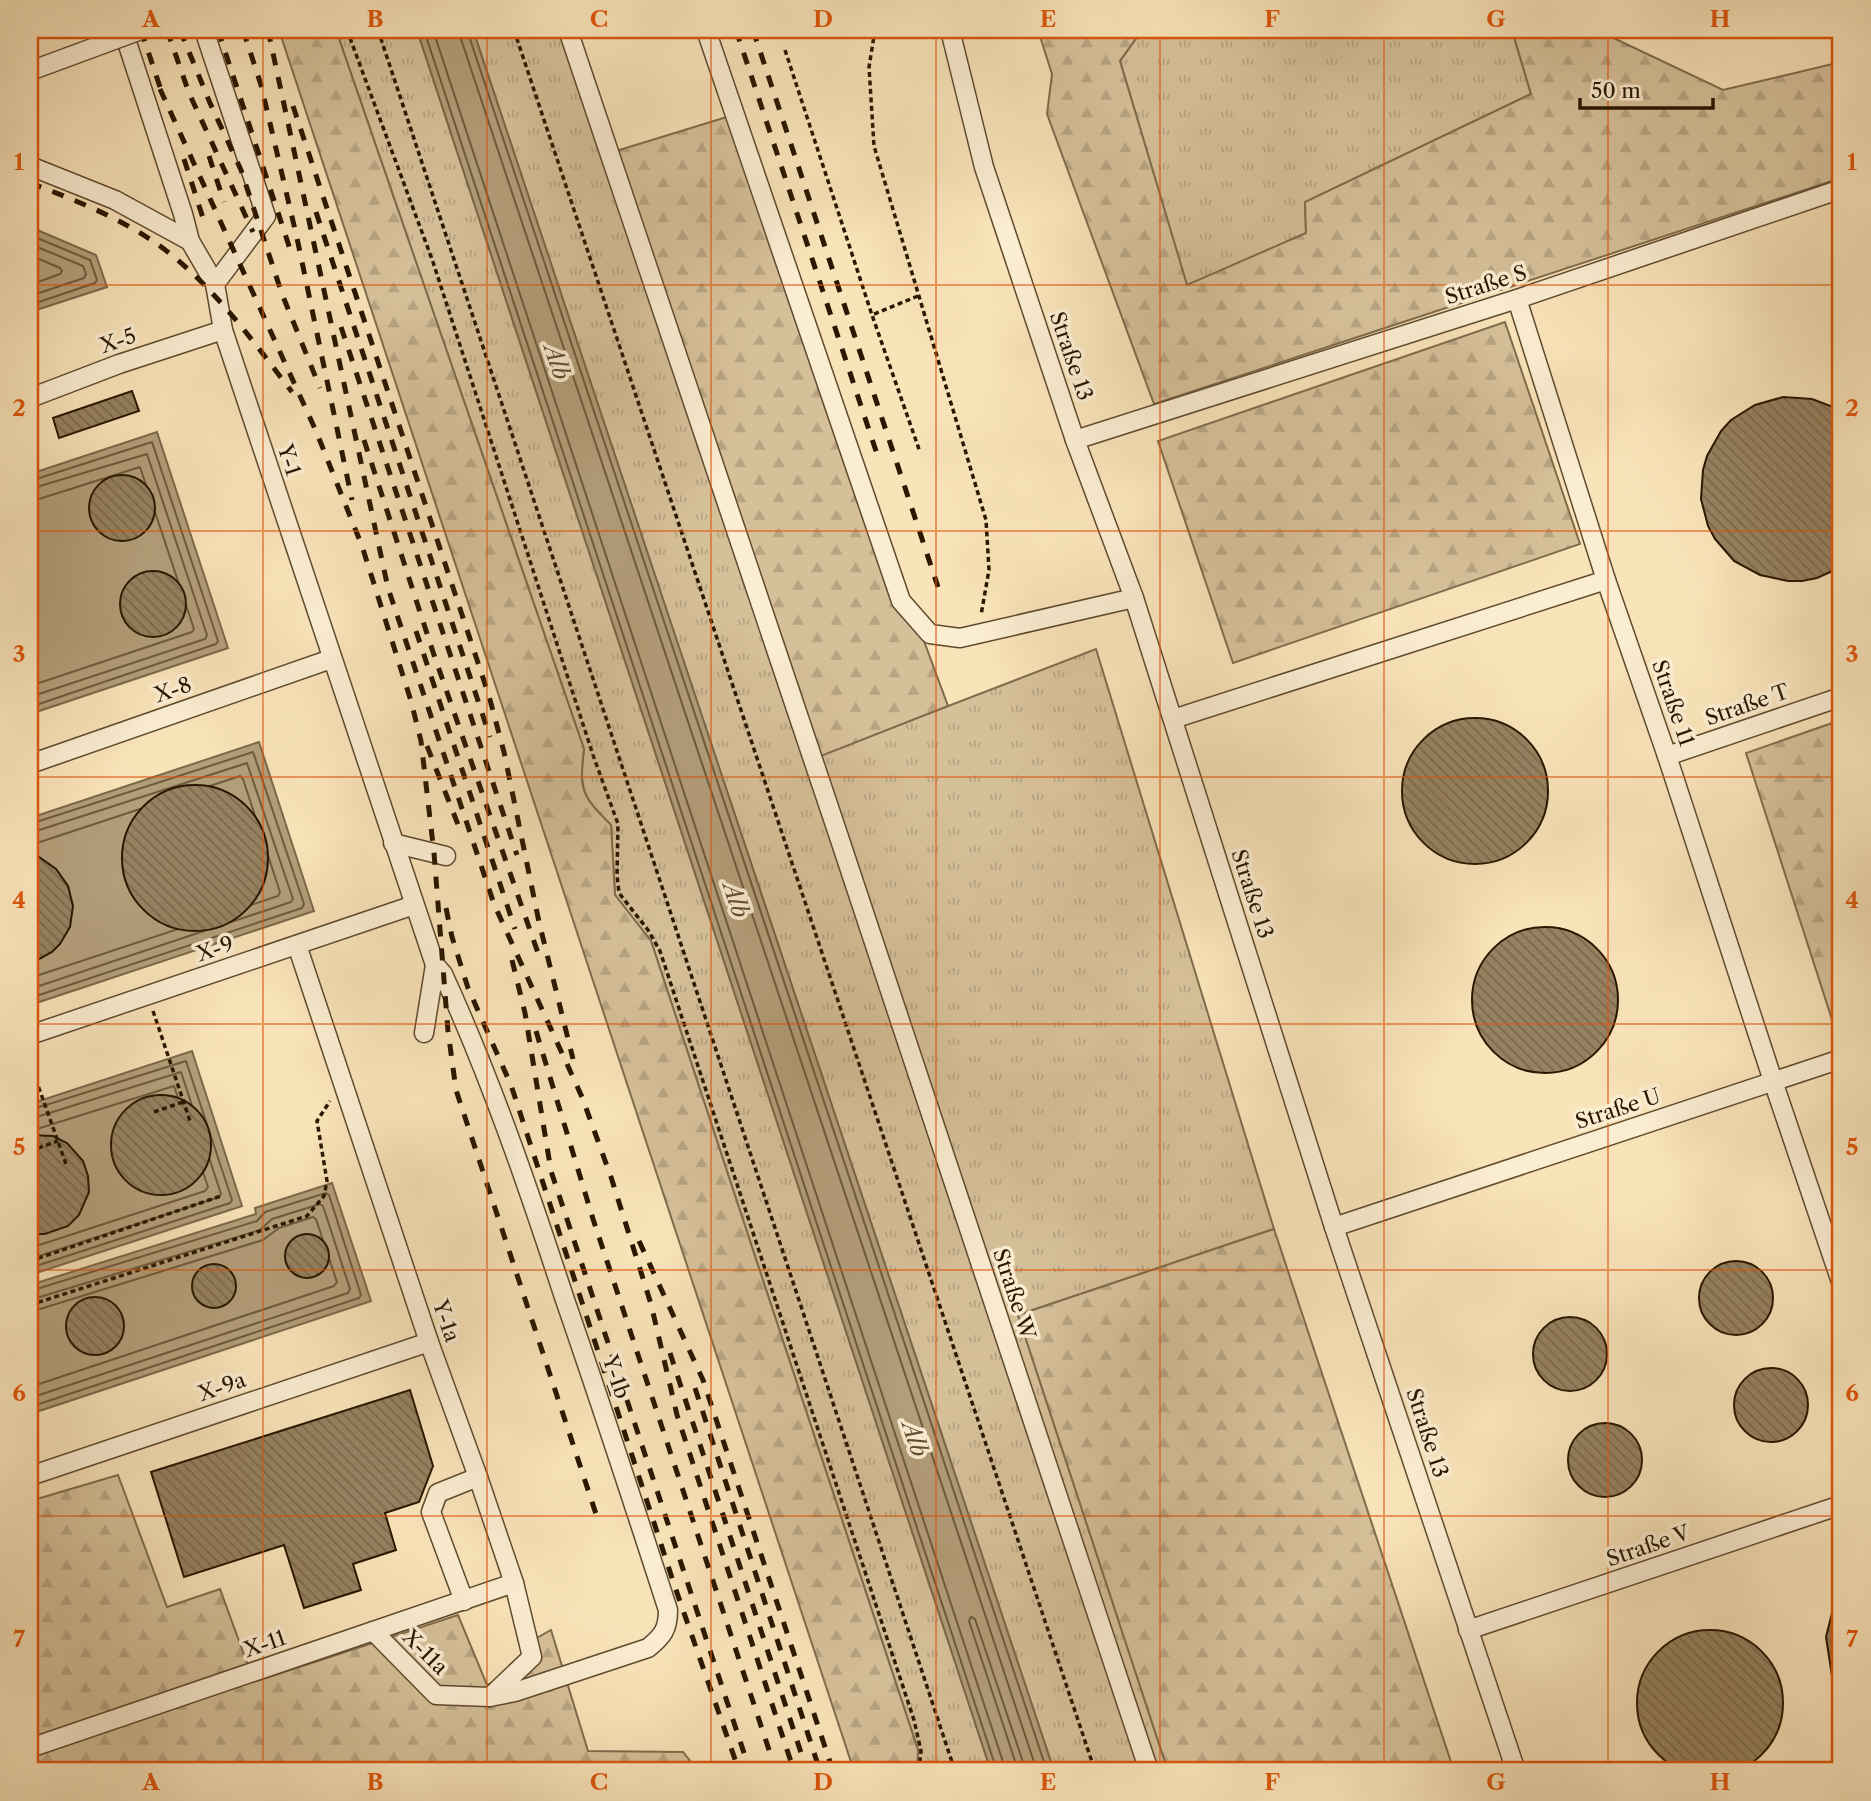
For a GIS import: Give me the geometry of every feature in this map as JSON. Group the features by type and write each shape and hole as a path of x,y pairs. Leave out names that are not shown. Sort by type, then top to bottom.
{"street":[{"name":"Y-1","path":"123,30 190,241 215,284 223,330 414,905"},
{"path":"30,71 141,30"},
{"path":"204,30 266,216 215,284"},
{"name":"Straße W","path":"568,30 1149,1771"},
{"path":"706,30 901,601 930,634 960,638 1134,598"},
{"name":"Straße 13","path":"950,30 984,167 1075,440 1134,598 1334,1227 1516,1771"},
{"path":"30,166 115,200 190,241"},
{"name":"Straße S","path":"1075,440 1517,299 1841,189"},
{"name":"Straße 11","path":"1517,299 1606,580 1841,1282"},
{"name":"X-5","path":"30,398 119,364 223,330"},
{"path":"1173,719 1606,580"},
{"name":"X-8","path":"30,764 331,659"},
{"name":"Straße T","path":"1667,756 1841,697"},
{"path":"393,842 446,856"},
{"name":"X-9","path":"30,1035 414,905"},
{"name":"Y-1b","path":"414,905 435,965 443,974 475,1044 508,1128 607,1418 668,1610 668,1625 662,1637 648,1648 490,1698"},
{"name":"Y-1a","path":"297,945 429,1342 514,1583 532,1657 490,1698"},
{"name":"Y-1b","path":"424,1033 435,965"},
{"name":"Straße U","path":"1334,1227 1841,1059"},
{"name":"X-9a","path":"30,1476 429,1342"},
{"path":"464,1601 431,1512 438,1493 478,1477"},
{"name":"Straße V","path":"1468,1630 1841,1505"},
{"name":"X-11","path":"30,1748 514,1583"},
{"name":"X-11a","path":"373,1631 436,1695 490,1698"}],"path":[{"path":"347,30 433,262 593,755 618,824 619,893 648,930 660,951 847,1513 914,1720 921,1751 919,1771"},
{"path":"378,30 955,1771"},
{"path":"514,30 1095,1771"},
{"path":"875,30 869,67 874,146 986,520 989,570 980,618"},
{"path":"785,50 872,316 920,452"},
{"path":"872,316 918,296"},
{"path":"148,996 190,1121"},
{"path":"30,1063 66,1164"},
{"path":"30,1305 307,1216 324,1196 327,1181 317,1121 332,1097 344,1087"},
{"path":"154,1112 183,1102"},
{"path":"30,1151 58,1141"},
{"path":"30,1261 221,1196"}],"green space":[{"path":"279,30 336,30 584,749 584,792 611,825 615,895 651,941 918,1750 917,1771 854,1771"},
{"path":"336,30 417,30 991,1771 917,1771 918,1750 651,941 615,895 611,825 594,807 585,792 582,774 584,749"},
{"path":"473,30 571,30 821,755 1096,649 1274,1229 1018,1315 1168,1771 1054,1771"},
{"path":"1038,30 1142,30 1120,61 1187,285 1306,233 1305,202 1531,94 1512,30 1604,30 1605,34 1723,90 1841,62 1841,178 1154,404 1047,114 1052,74"},
{"path":"1142,30 1512,30 1531,94 1305,202 1306,233 1187,286 1120,61"},
{"path":"730,116 948,706 821,756 613,152"},
{"path":"1505,322 1580,544 1233,663 1158,441"},
{"path":"1841,720 1841,1033 1837,1035 1746,753"},
{"path":"1274,1229 1454,1771 1168,1771 1018,1315"},
{"path":"118,1475 167,1607 220,1589 254,1682 458,1615 487,1685 534,1666 535,1639 551,1630 588,1751 683,1752 698,1771 30,1771 30,1501"}],"water":[{"name":"Alb","path":"417,30 473,30 1054,1771 991,1771"},
{"path":"30,227 96,255 107,287 30,312"},
{"path":"157,432 228,648 30,714 30,474"},
{"path":"259,742 314,911 30,1005 30,818"},
{"path":"192,1051 242,1206 30,1275 30,1104"},
{"path":"332,1183 371,1301 30,1414 30,1285 256,1214 255,1208"}],"building":[{"path":"132,391 139,411 59,438 53,418"},
{"path":"1783,397 1812,399 1841,410 1841,567 1817,578 1802,581 1760,575 1734,561 1715,539 1708,526 1701,499 1707,456 1721,431 1731,420 1755,405"},
{"path":"122,475 135,478 145,485 152,495 155,508 152,521 145,531 135,538 122,541 109,538 99,531 92,521 89,508 92,495 99,485 109,478"},
{"path":"153,571 166,574 176,581 183,591 186,604 183,617 176,627 166,634 153,637 140,634 130,627 123,617 120,604 123,591 130,581 140,574"},
{"path":"1475,718 1503,723 1527,739 1543,763 1548,791 1543,819 1527,843 1503,859 1475,864 1447,859 1423,843 1407,819 1402,791 1407,763 1423,739 1447,723"},
{"path":"195,785 223,790 247,806 263,830 268,858 263,886 247,910 223,926 195,931 167,926 143,910 127,886 122,858 127,830 143,806 167,790"},
{"path":"30,854 56,869 68,886 73,906 70,927 60,944 52,952 30,964"},
{"path":"1545,927 1573,932 1597,948 1613,972 1618,1000 1613,1028 1597,1052 1573,1068 1545,1073 1517,1068 1493,1052 1477,1028 1472,1000 1477,972 1493,948 1517,932"},
{"path":"161,1095 189,1103 203,1117 211,1145 203,1173 189,1187 161,1195 133,1187 119,1173 111,1145 119,1117 133,1103"},
{"path":"30,1135 53,1136 67,1143 83,1161 88,1176 89,1192 79,1215 68,1226 45,1234 30,1234"},
{"path":"307,1234 322,1241 329,1256 322,1271 307,1278 292,1271 285,1256 292,1241"},
{"path":"1743,1261 1763,1271 1771,1284 1771,1312 1763,1325 1750,1333 1729,1335 1709,1325 1701,1312 1699,1291 1709,1271 1722,1263"},
{"path":"214,1264 229,1271 236,1286 229,1301 214,1308 199,1301 192,1286 199,1271"},
{"path":"95,1297 116,1305 124,1326 116,1347 95,1355 74,1347 66,1326 74,1305"},
{"path":"1577,1317 1597,1327 1605,1340 1605,1368 1597,1381 1584,1389 1563,1391 1543,1381 1535,1368 1533,1347 1543,1327 1556,1319"},
{"path":"1778,1368 1798,1378 1806,1391 1806,1419 1798,1432 1785,1440 1764,1442 1744,1432 1736,1419 1734,1398 1744,1378 1757,1370"},
{"path":"410,1390 433,1466 419,1502 385,1513 396,1550 353,1564 361,1590 304,1608 284,1545 184,1577 151,1472"},
{"path":"1612,1423 1632,1433 1640,1446 1640,1474 1632,1487 1619,1495 1598,1497 1578,1487 1570,1474 1568,1453 1578,1433 1591,1425"},
{"path":"1837,1593 1841,1593 1841,1689 1834,1689 1826,1637"},
{"path":"1710,1630 1738,1636 1761,1652 1777,1675 1783,1703 1777,1731 1761,1754 1738,1770 1710,1776 1682,1770 1659,1754 1643,1731 1637,1703 1643,1675 1659,1652 1682,1636"}],"railway":[{"path":"141,30 163,96"},
{"path":"167,30 189,93 253,232"},
{"path":"180,30 241,170 282,294 320,388"},
{"path":"218,30 290,249"},
{"path":"243,30 261,85 297,238 352,500"},
{"path":"268,30 388,588 494,904 582,1097 611,1177 651,1304 677,1415 794,1771"},
{"path":"736,30 879,460"},
{"path":"753,30 938,587"},
{"path":"160,89 316,431 362,546 411,701 421,741 434,853 448,1031 456,1090 597,1517"},
{"path":"293,106 489,696 504,752 539,922 573,1059"},
{"path":"209,156 224,202"},
{"path":"184,159 203,218"},
{"path":"30,183 117,220 183,264 217,298 292,392"},
{"path":"316,212 490,737"},
{"path":"341,327 517,855"},
{"path":"364,440 434,655 538,953"},
{"path":"416,631 515,929"},
{"path":"427,746 459,827"},
{"path":"446,908 468,988 511,1085 675,1587 737,1765"},
{"path":"512,960 525,1013 551,1171 750,1771"},
{"path":"536,1031 593,1219 776,1771"},
{"path":"639,1241 703,1380 833,1771"},
{"path":"670,1353 807,1771"},
{"path":"695,1388 820,1771"}]}
